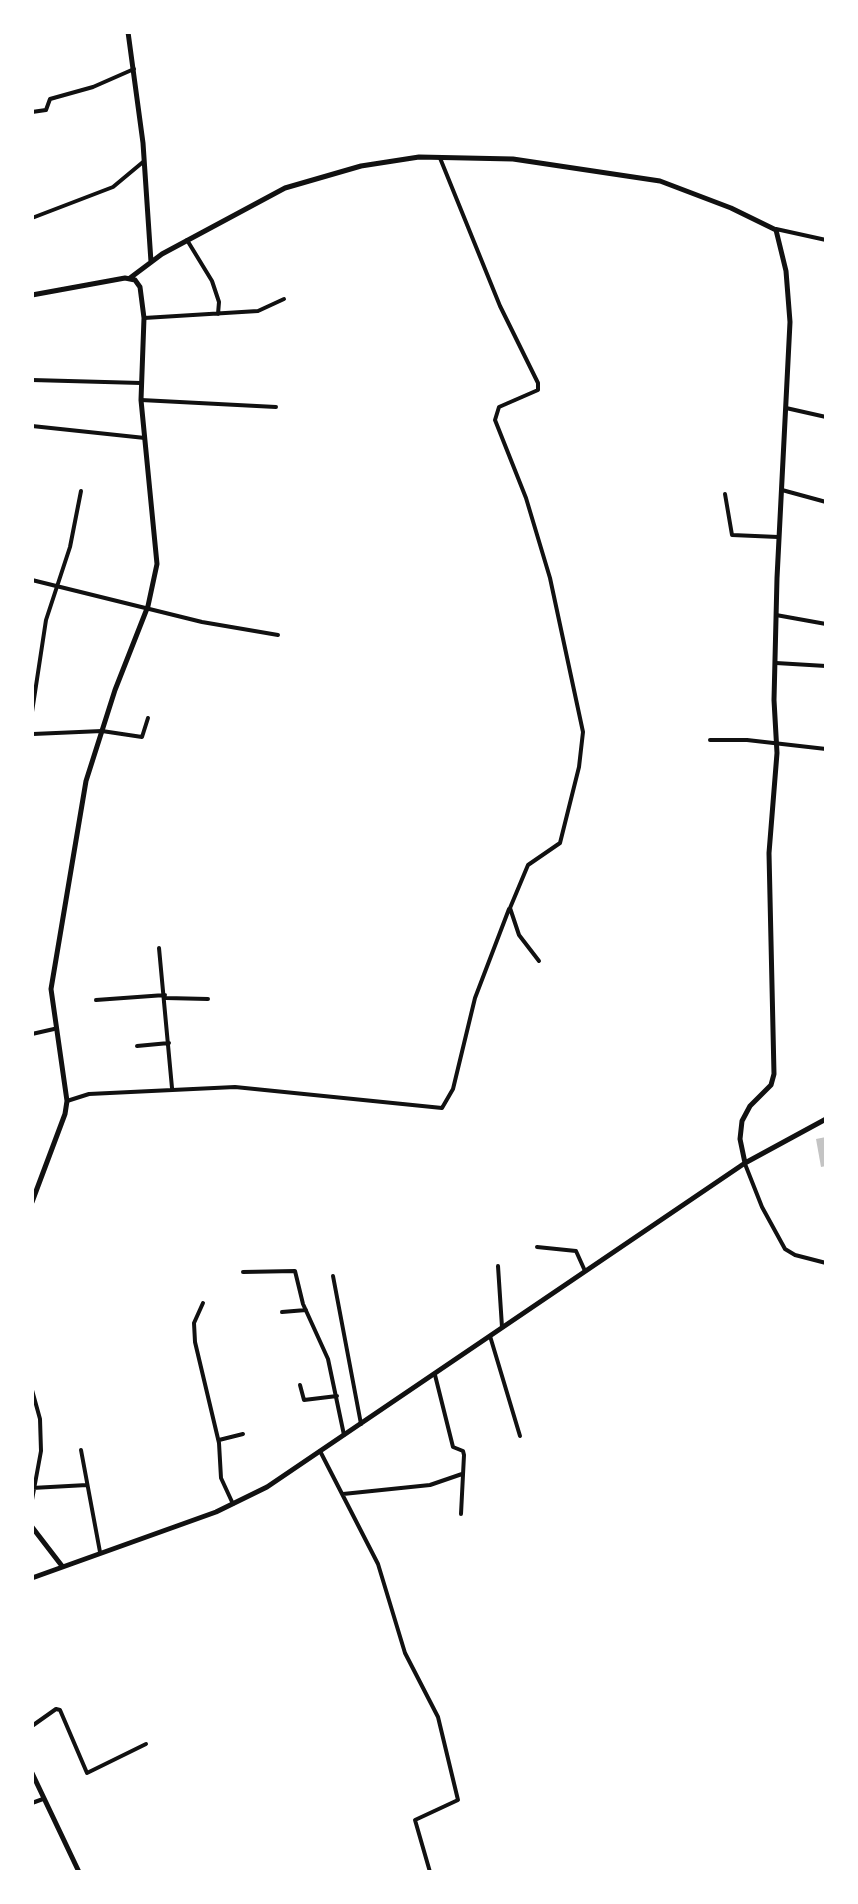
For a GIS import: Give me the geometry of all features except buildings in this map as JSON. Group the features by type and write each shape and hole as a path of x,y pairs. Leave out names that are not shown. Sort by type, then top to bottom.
{"street":[{"path":"128,32 145,160 151,262"},
{"path":"32,112 46,110 50,99 93,87 134,69"},
{"path":"67,1101 89,1094 235,1087 442,1108 453,1089 475,998 528,865 560,843 579,767 583,732 546,564 526,498 495,420 499,407 538,390 538,383 489,281 439,156"},
{"path":"32,295 130,278 187,240 285,188 361,166 439,156 513,159 660,181 774,228 825,239"},
{"path":"32,218 113,187 145,160"},
{"path":"774,228 782,247 790,300 778,537 776,744 768,873 774,1074 771,1085 750,1106 742,1121 740,1139 745,1163 762,1207 785,1249 795,1255 826,1263"},
{"path":"187,240 212,281 219,302 218,314"},
{"path":"32,1202 61,1132 67,1101 54,1029 52,979 86,781 147,608 157,564 141,400 144,318 140,287 130,278"},
{"path":"144,318 258,311 284,299"},
{"path":"32,380 141,383"},
{"path":"141,400 276,407"},
{"path":"786,408 826,417"},
{"path":"32,426 145,438"},
{"path":"780,490 826,502"},
{"path":"32,712 46,620 70,547 81,491"},
{"path":"725,494 730,534 778,537"},
{"path":"32,580 278,635"},
{"path":"776,615 826,624"},
{"path":"776,663 826,666"},
{"path":"33,734 102,731 142,737 148,718"},
{"path":"32,722 32,742"},
{"path":"710,740 826,749"},
{"path":"510,908 519,935 539,961"},
{"path":"159,948 166,997 172,1088"},
{"path":"96,1000 208,999"},
{"path":"32,1034 54,1029"},
{"path":"137,1046 169,1043"},
{"path":"32,1578 233,1504 267,1487 745,1163 826,1119"},
{"path":"537,1247 576,1251 588,1269"},
{"path":"498,1266 502,1328"},
{"path":"243,1272 295,1271 306,1310 326,1351 344,1435"},
{"path":"333,1276 361,1424"},
{"path":"203,1303 194,1323 195,1342 219,1440 221,1478 233,1504"},
{"path":"282,1312 306,1310"},
{"path":"490,1336 520,1436"},
{"path":"435,1375 453,1447 463,1451 461,1514"},
{"path":"300,1385 304,1400 337,1396"},
{"path":"32,1390 40,1419 41,1451 32,1500"},
{"path":"219,1440 243,1434"},
{"path":"81,1450 100,1552"},
{"path":"320,1451 378,1564 417,1680 438,1717 458,1797 454,1804 415,1820 430,1872"},
{"path":"343,1494 430,1485 462,1474"},
{"path":"34,1488 87,1485"},
{"path":"32,1527 62,1566"},
{"path":"32,1726 60,1710 87,1773 146,1744"},
{"path":"32,1773 79,1872"},
{"path":"32,1803 43,1799"}]}
